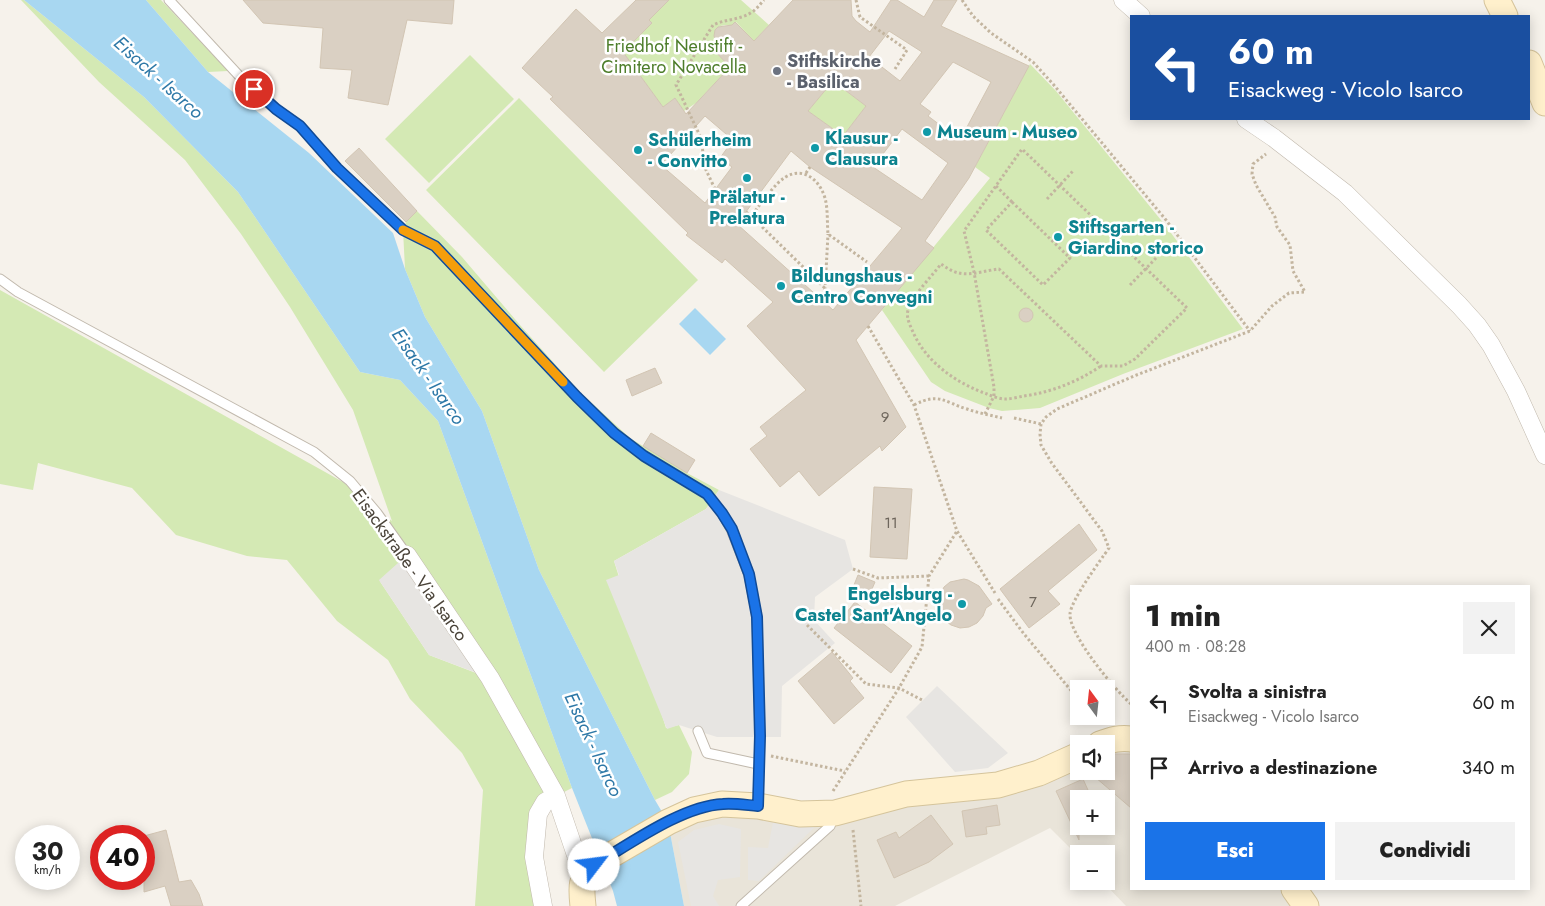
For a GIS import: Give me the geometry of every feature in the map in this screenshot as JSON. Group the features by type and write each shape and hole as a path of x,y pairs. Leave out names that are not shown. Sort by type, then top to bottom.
{"street":[{"path":"1123,0 1140,15"},
{"path":"1497,0 1504,15"},
{"path":"1530,66 1545,103"},
{"path":"1247,120 1345,193 1477,325 1491,345 1516,391 1545,455"},
{"name":"Eisackstraße - Via Isarco","path":"407,555 490,678 556,796 578,861 590,870"},
{"path":"1115,739 1130,739"},
{"path":"583,906 581,892 590,870 668,822 694,810 722,804 758,806 800,814 835,813 906,794 998,785 1039,773 1070,758"},
{"path":"543,906 534,857 538,814 545,802 556,796"},
{"path":"1295,890 1306,906"}],"lane":[{"path":"169,0 243,80 276,109 300,126 337,168 403,230 435,246 577,397 614,433 644,456 707,494 722,513 732,529 749,574 757,617 759,663 758,806"},
{"name":"Eisackstraße - Via Isarco","path":"0,279 18,292 314,452 350,481 378,513 407,555"},
{"path":"698,731 706,753 758,764"},
{"path":"741,906 830,826 835,813"}],"path":[{"path":"716,190 705,168 701,138 676,85 713,25 744,17 754,12 764,0"},
{"path":"856,0 860,17 907,50 895,69"},
{"path":"962,0 973,16 991,33 1033,62 1053,84 1166,220 1250,331"},
{"path":"1130,703 1116,690 1075,632 1070,614 1077,597 1109,548 1102,531 1051,462 1041,445 1041,424 1046,417 1057,409 1134,376 1250,331 1272,306 1289,293 1305,292 1292,271 1290,245 1277,227 1275,217 1256,185 1252,174 1253,164 1267,153 1274,138"},
{"path":"985,414 994,396 994,387 974,272 964,231 1022,149 1187,308 1135,359 1122,366 1100,366 1066,386 1036,394 1005,399 994,396 975,390 942,369 917,340 908,319 908,309 915,297 942,264 961,274 974,272 999,269 1100,366"},
{"path":"806,173 810,167"},
{"path":"1047,199 1072,171"},
{"path":"751,216 779,182 787,176 796,172 806,173 816,182 825,198 828,234 825,290"},
{"path":"996,186 1070,258 1043,285 986,230 1012,202"},
{"path":"746,212 839,302"},
{"path":"828,234 867,262"},
{"path":"1130,285 1158,256"},
{"path":"868,326 914,405 957,530 995,593"},
{"path":"914,405 926,399 940,398 964,409 1002,418"},
{"path":"1014,418 1041,424"},
{"path":"861,906 852,827 835,813 830,796 899,688 922,647 929,576 957,530"},
{"path":"853,569 878,578 929,576"},
{"path":"998,599 1024,634 1070,689"},
{"path":"807,625 866,684 899,688 922,700"}],"shaded area":[{"path":"719,490 845,540 853,569 815,597 814,620 835,643 782,686 781,737 717,737 679,725 667,729 606,580 619,575 614,561 706,509"},
{"path":"407,555 490,678 429,655 379,580"},
{"path":"937,686 1008,753 988,768 955,772 906,717"},
{"path":"1130,739 1130,890 1308,890 1318,906 1126,906 1111,890 1115,890 1115,845 1070,845 1070,848 1050,828 895,906 684,906 668,822 694,810 817,815 1070,757 1070,780 1115,780 1115,742"},
{"path":"773,822 817,825 759,881 748,880 748,847 768,848"},
{"path":"719,824 741,829 740,877 718,880 713,896 719,906 691,906 678,842 694,830"}],"green space":[{"path":"21,0 24,0 144,97 238,192 360,372 400,380 438,421 572,788 556,796 538,814 543,906 475,906 483,790 462,753 410,699 388,660 337,621 287,560 247,556 176,535 132,488 38,463 33,490 0,484 0,290 343,482 392,521 353,410 290,307 241,234 185,160 99,82","holes":["379,580 489,678 429,655"]},
{"path":"146,0 161,0 228,71 208,72"},
{"name":"Friedhof Neustift - Cimitero Novacella","path":"669,0 741,0 769,25 754,41 736,22 730,27 723,25 716,30 714,35 716,41 711,47 730,67 696,103 684,111 675,98 663,107 623,52 652,23 649,20"},
{"path":"470,55 514,99 429,183 385,139"},
{"name":"Stiftsgarten - Giardino storico","path":"1030,64 1056,91 1165,225 1243,329 1123,374 1040,408 1002,411 945,391 931,382 882,310 990,178 975,167"},
{"path":"833,81 866,106 843,136 808,111"},
{"path":"519,98 698,280 604,372 426,190"},
{"path":"417,211 462,257 581,393 630,438 719,490 706,509 614,561 666,728 679,725 692,752 689,774 672,792 655,800 539,570 482,411 425,317 405,269 403,230 406,222"}],"water":[{"name":"Eisack - Isarco","path":"24,0 146,0 208,72 309,153 393,233 405,269 425,317 482,411 539,570 655,800 668,822 684,906 617,906 438,421 400,380 360,372 238,192 144,97"},
{"path":"695,308 726,339 710,355 679,324"}],"building":[{"path":"243,0 454,0 452,24 407,20 388,105 348,98 352,70 320,68 323,28 263,23"},
{"path":"636,0 669,0 649,20 652,23 623,52 663,107 675,98 686,114 730,67 711,47 716,41 714,36 715,30 718,27 732,25 735,22 754,41 793,0 851,0 852,16 870,32 891,0 897,0 924,17 934,0 957,0 941,26 1029,66 969,178 925,241 934,248 856,340 906,427 882,451 880,446 819,496 799,471 780,487 750,449 767,436 760,427 806,390 747,326 773,302 725,259 722,263 686,235 688,233 550,99 553,97 522,68 576,9 602,33","holes":["889,31 922,52 900,81 869,57","953,62 991,82 960,140 928,116 931,112 920,104","833,81 866,106 843,136 808,111","705,116 733,140 720,158 732,167 705,203 661,165","902,129 948,163 922,200 873,167","791,151 810,167 902,228 833,310 737,224"]},
{"path":"359,148 417,211 406,222 345,161"},
{"path":"1023,308 1029,308 1033,315 1029,322 1023,322 1019,318 1019,312"},
{"path":"655,368 662,383 632,396 626,380"},
{"path":"651,433 695,460 687,473 643,446"},
{"path":"874,487 912,489 907,559 870,557"},
{"path":"1079,524 1097,550 1048,591 1060,604 1029,628 1000,589"},
{"path":"858,575 875,582 869,596 852,590"},
{"name":"Engelsburg - Castel Sant'Angelo","path":"964,579 979,586 992,604 986,608 983,616 977,623 969,627 960,628 944,620 938,608 938,599 944,587 950,582"},
{"path":"855,602 912,646 891,673 834,628"},
{"path":"832,652 853,678 850,681 864,698 834,724 798,681"},
{"path":"1115,754 1130,754 1130,807 1115,794 1115,790 1110,790 1098,780 1115,780"},
{"path":"1083,780 1088,790 1070,790 1070,821 1056,791"},
{"path":"997,805 1000,825 986,827 987,834 966,837 962,811"},
{"path":"931,815 953,844 929,862 894,878 877,840 896,832 899,838"},
{"path":"166,830 179,882 191,880 203,906 171,906 165,886 155,889 155,833"}],"slow traffic":[{"path":"403,230 435,246 563,382"}],"place":[{"name":"Stiftskirche - Basilica","path":"777,71"},
{"name":"Museum - Museo","path":"927,132"},
{"name":"Klausur - Clausura","path":"815,148"},
{"name":"Schülerheim - Convitto","path":"638,150"},
{"name":"Prälatur - Prelatura","path":"747,178"},
{"name":"Stiftsgarten - Giardino storico","path":"1058,237"},
{"name":"Bildungshaus - Centro Convegni","path":"781,286"},
{"name":"Engelsburg - Castel Sant'Angelo","path":"962,604"}],"route":[{"path":"254,89 276,109 300,126 337,168 403,230 435,246 577,397 614,433 644,456 707,494 732,529 749,574 757,617 760,736 758,806 722,804 694,810 668,822 594,865"}]}
